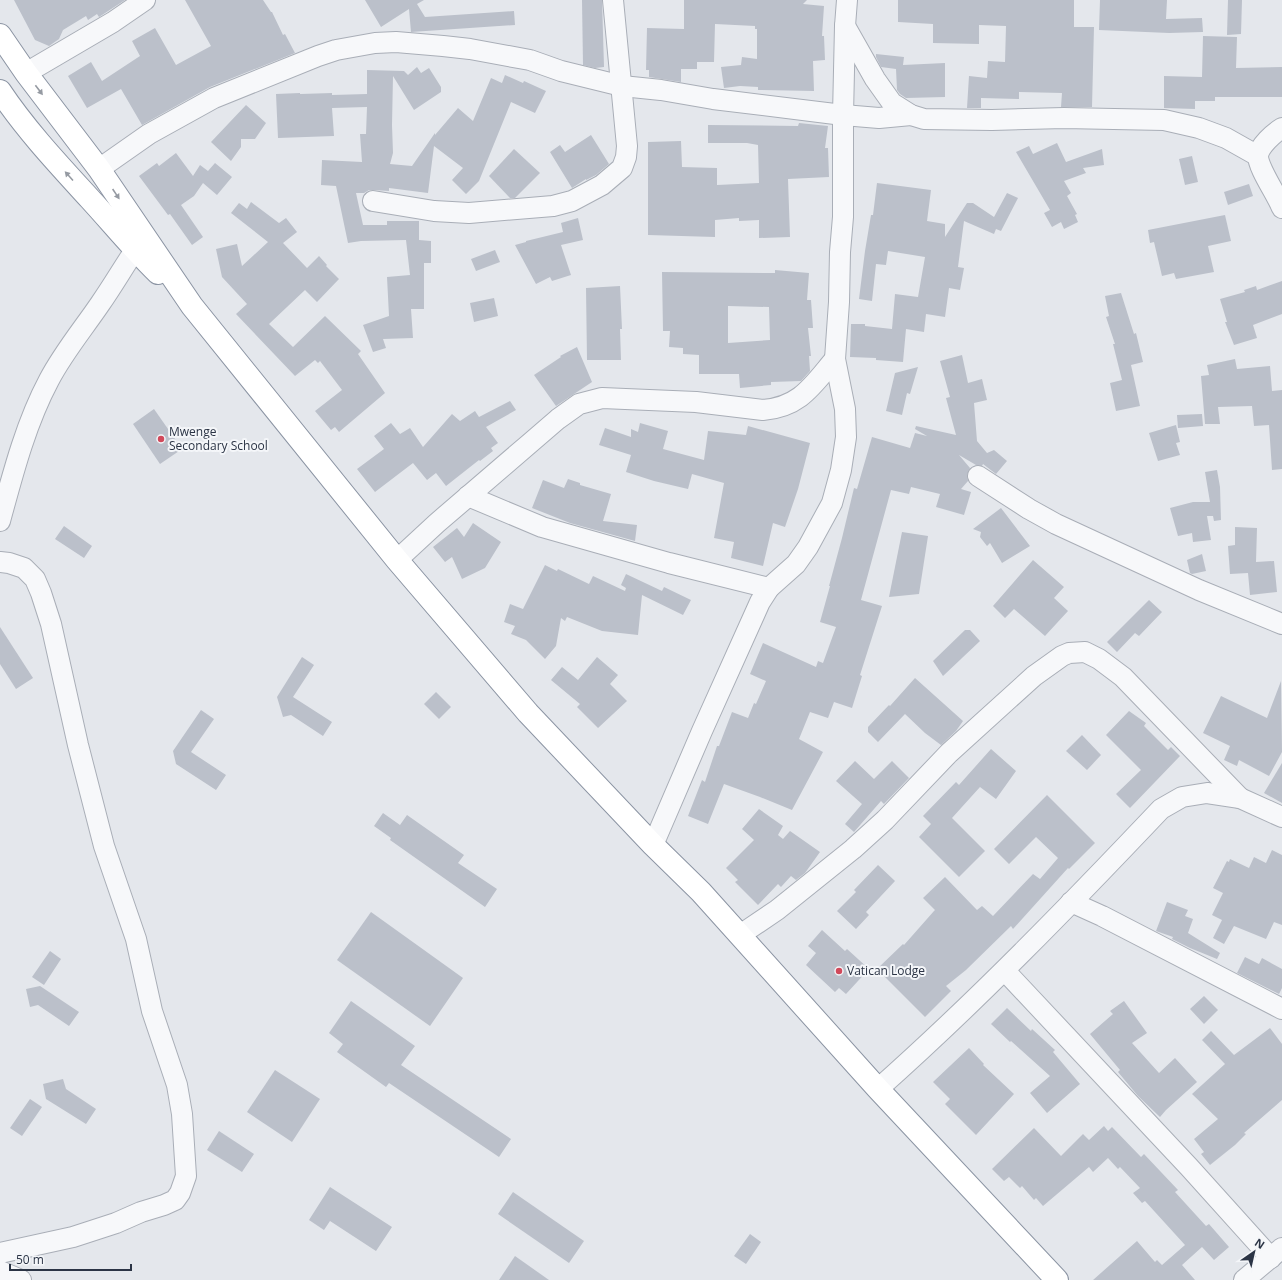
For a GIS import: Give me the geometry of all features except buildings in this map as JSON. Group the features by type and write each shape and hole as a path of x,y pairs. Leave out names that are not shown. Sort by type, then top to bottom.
{"highway":[{"path":"0,35 26,73 99,169 192,306 397,560 528,714 653,845 701,892 878,1089 1057,1280"},
{"path":"0,91 54,160 135,250 192,306"}],"street":[{"path":"26,73 113,22 145,0"},
{"path":"373,201 434,211 469,213 553,206 572,201 602,185 622,168 626,157 627,146 613,0"},
{"path":"653,845 760,602 769,588 796,564 808,547 832,503 841,470 846,437 845,409 834,359 839,302 840,252 843,217 843,115 847,0"},
{"path":"845,26 875,79 892,103 911,116"},
{"path":"99,169 149,134 214,98 318,56 356,46 396,42 470,49 530,60 561,71 622,86 843,115 879,118 911,116 924,119 992,120 1064,118 1164,120 1199,128 1226,138 1258,156"},
{"path":"1282,128 1270,137 1258,156 1261,167 1278,197 1282,208"},
{"path":"0,521 20,454 32,420 47,385 61,360 135,250"},
{"path":"397,560 468,496 558,419 579,404 602,398 696,402 763,410 773,409 796,400 807,391 834,359"},
{"path":"978,476 1029,509 1074,532 1199,590 1282,624"},
{"path":"468,496 542,527 662,561 769,588"},
{"path":"0,562 9,563 24,568 35,579 41,593 63,676 76,737 104,846 136,939 152,1011 177,1085 182,1114 186,1176 180,1193 175,1200 164,1205 73,1237 0,1252"},
{"path":"740,935 777,910 853,849 885,820 949,753 1029,681 1062,656 1069,653 1085,652 1099,659 1123,677 1240,798"},
{"path":"878,1089 922,1050 1005,971 1162,809 1182,797 1207,793 1240,798 1282,817"},
{"path":"1071,902 1102,916 1282,1009"},
{"path":"1005,971 1189,1167 1276,1253 1244,1280"},
{"path":"0,1271 21,1280"}],"place":[{"name":"Mwenge Secondary School","path":"161,439"},
{"name":"Vatican Lodge","path":"839,971"}]}
